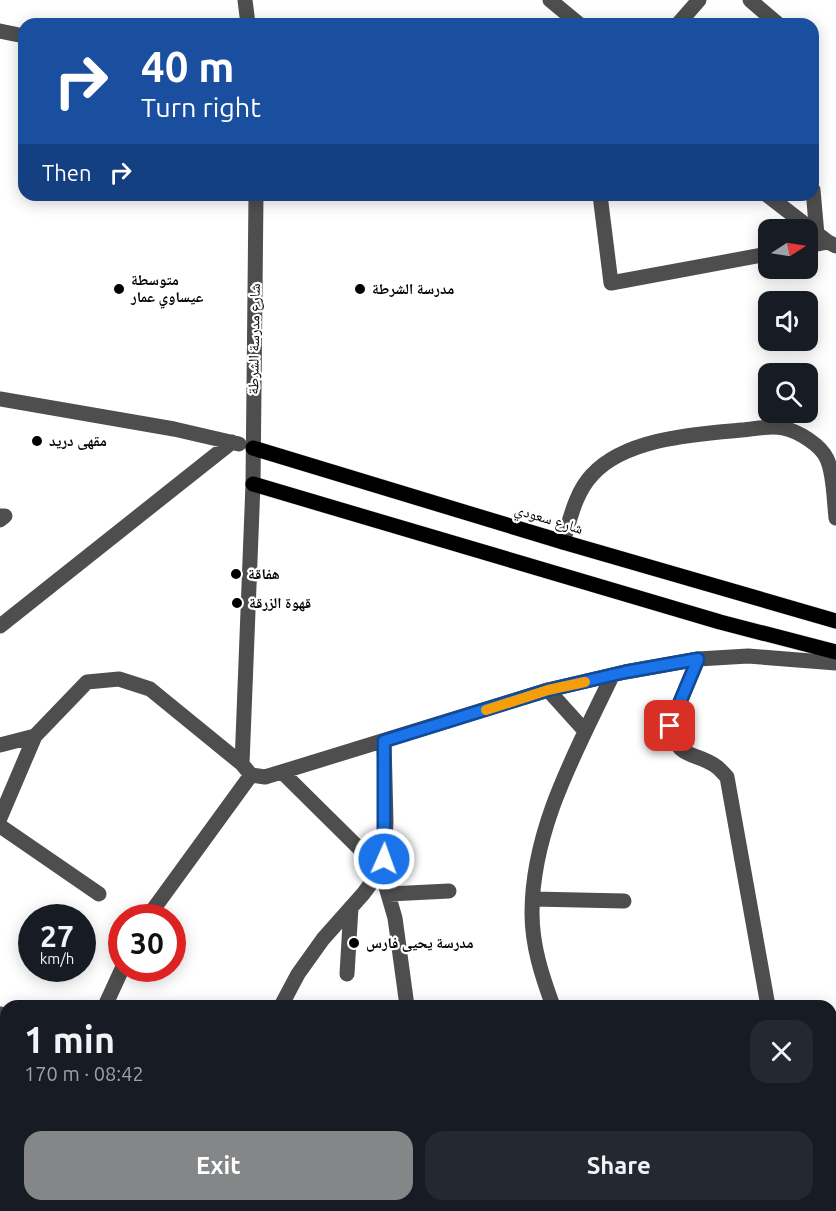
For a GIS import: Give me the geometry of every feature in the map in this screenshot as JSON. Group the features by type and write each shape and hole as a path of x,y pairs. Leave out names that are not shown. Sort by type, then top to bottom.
{"main road":[{"name":"شارع سعودي","path":"253,448 563,542 836,621"},
{"path":"253,484 720,622 836,652"}],"street":[{"path":"245,0 247,18"},
{"path":"550,0 572,18"},
{"path":"683,18 699,0"},
{"path":"750,0 771,18"},
{"path":"0,31 18,35"},
{"name":"شارع مدرسة الشرطة","path":"246,769 253,484 256,201"},
{"path":"601,201 611,283 758,256"},
{"path":"774,201 822,242"},
{"path":"815,201 822,242"},
{"path":"0,399 174,429 253,448"},
{"path":"563,542 577,498 592,475 613,459 651,442 692,434 781,428 798,433 827,458 836,518"},
{"path":"0,626 232,442"},
{"path":"0,818 34,736 87,682 119,679 150,689 246,769 265,777 548,690 612,675 698,659 748,656 836,663"},
{"path":"698,659 670,726 672,738 685,753 716,766 728,777 765,1000"},
{"path":"551,1000 541,975 534,939 533,899 537,866 549,815 612,675"},
{"path":"548,690 585,731"},
{"path":"0,745 34,736"},
{"path":"284,1000 298,974 323,939 373,883 381,870 384,859 386,822 384,741"},
{"path":"156,904 246,769"},
{"path":"282,772 381,870 395,918 406,1000"},
{"path":"0,826 99,894"},
{"path":"389,894 449,891"},
{"path":"533,899 624,901"},
{"path":"347,974 351,907"},
{"path":"108,1000 116,982"}],"slow traffic":[{"path":"486,710 548,690 585,682"}],"place":[{"name":"متوسطة عيساوي عمار","path":"119,289"},
{"name":"مدرسة الشرطة","path":"360,289"},
{"name":"مقهى دريد","path":"37,441"},
{"name":"هفاقة","path":"236,574"},
{"name":"قهوة الزرقة","path":"237,603"},
{"name":"مدرسة يحيى فارس","path":"354,943"}],"route":[{"path":"384,859 386,822 384,741 548,690 625,672 698,659 670,726"}]}
